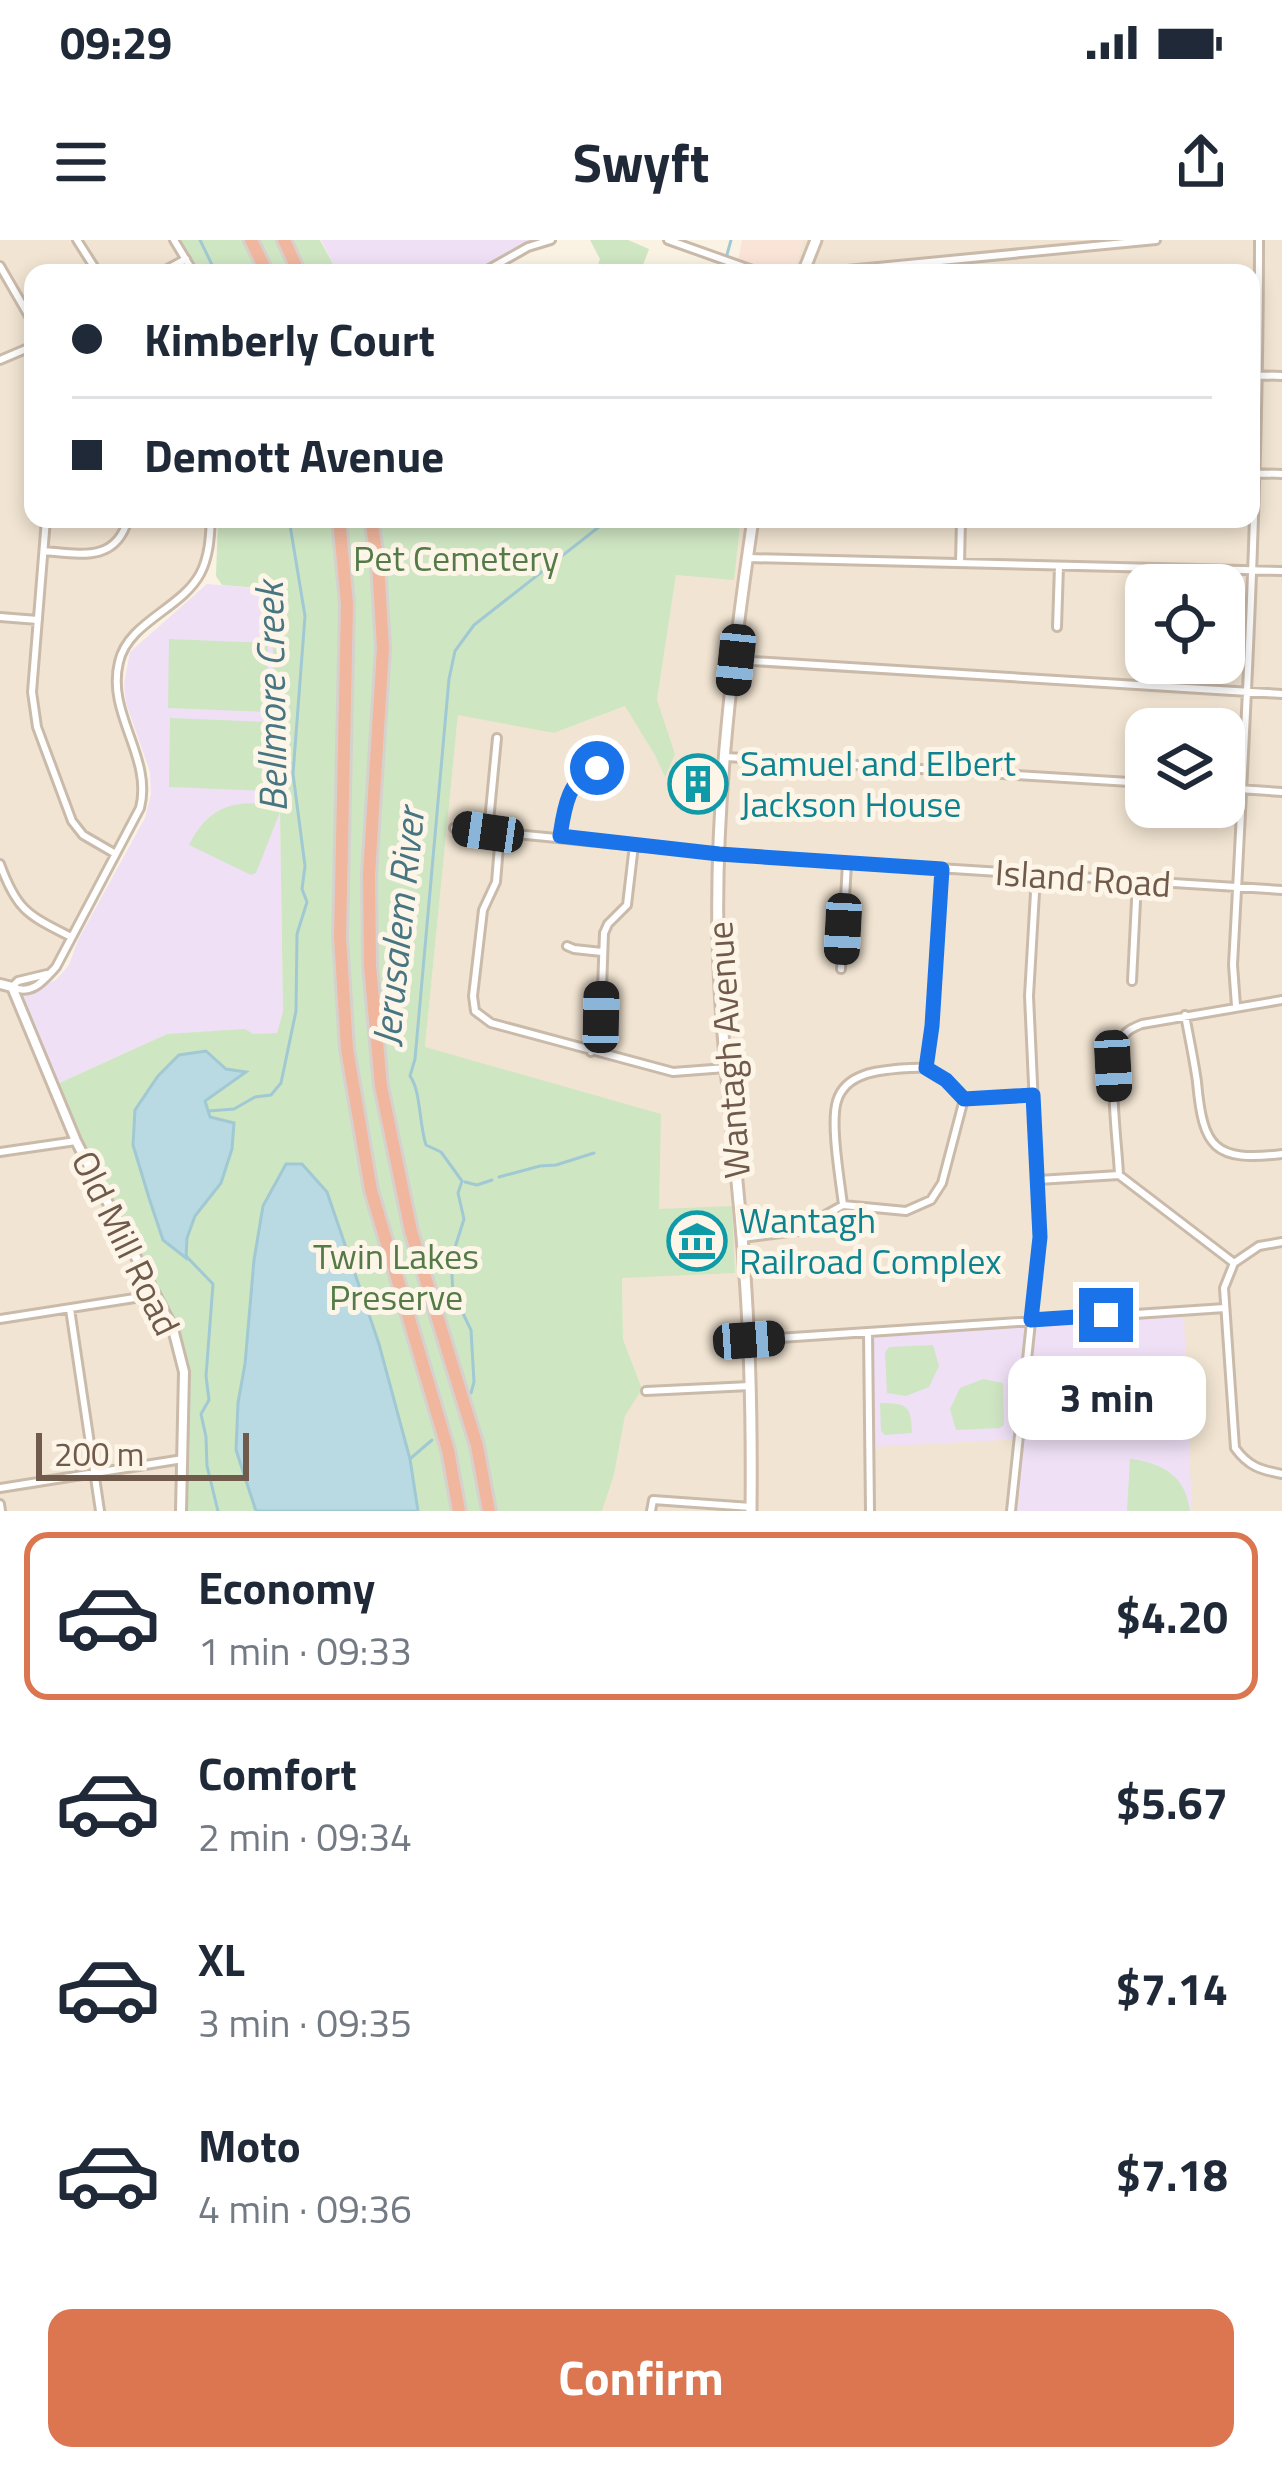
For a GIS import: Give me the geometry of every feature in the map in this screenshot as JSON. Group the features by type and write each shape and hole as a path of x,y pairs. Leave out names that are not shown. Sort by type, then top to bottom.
{"highway":[{"path":"340,528 347,604 340,938 347,1049 371,1190 448,1450 459,1511"},
{"path":"372,528 383,648 369,874 370,966 381,1086 411,1231 477,1446 489,1511"}],"main road":[{"name":"Wantagh Avenue","path":"752,528 726,757 718,937 749,1340 752,1509"}],"street":[{"path":"174,240 189,264"},
{"path":"498,264 551,240"},
{"path":"668,240 737,264"},
{"path":"909,264 1156,240"},
{"path":"177,264 186,259"},
{"path":"0,266 24,307"},
{"path":"45,528 32,692 37,727 72,821 83,835 115,854"},
{"path":"44,551 92,555 112,547 125,528"},
{"path":"0,984 27,991 51,973 140,808 142,773 118,704 118,665 133,636 187,593 202,571 210,528"},
{"path":"960,563 961,528"},
{"path":"1245,757 1254,528"},
{"path":"747,559 1125,567"},
{"path":"1057,628 1059,566"},
{"path":"1245,571 1282,572"},
{"path":"0,617 38,620"},
{"path":"736,660 1282,694"},
{"path":"488,832 497,738"},
{"path":"726,757 1125,782"},
{"path":"560,836 564,809 580,777 597,768 615,768"},
{"path":"1245,789 1282,792"},
{"name":"Island Road","path":"454,828 719,854 1282,890"},
{"path":"1236,1006 1233,965 1241,828"},
{"path":"500,834 496,882 483,910 475,1011 491,1023 673,1072 726,1068"},
{"path":"591,1052 601,1017 605,928 630,898 634,845"},
{"path":"841,969 848,863"},
{"path":"0,865 20,906 71,937"},
{"path":"926,1068 942,869"},
{"path":"1011,1511 1040,1237 1029,996 1036,874"},
{"path":"1132,981 1137,881"},
{"path":"567,946 602,952"},
{"name":"Old Mill Road","path":"12,987 76,1141 173,1329 184,1372 181,1511"},
{"path":"1119,1175 1113,1066 1116,1048 1130,1029 1282,1000"},
{"path":"1185,1015 1204,1131 1226,1152 1282,1154"},
{"path":"843,1204 835,1113 837,1096 855,1078 882,1070 926,1068 964,1099 1033,1095"},
{"path":"742,1238 797,1231 843,1204 906,1211 931,1200 942,1183 964,1099"},
{"path":"0,1152 76,1141"},
{"path":"1038,1180 1119,1175 1234,1263"},
{"path":"1282,1242 1258,1246 1234,1263 1224,1288 1234,1448 1258,1469 1282,1474"},
{"path":"0,1319 154,1295"},
{"path":"749,1340 1225,1308"},
{"path":"70,1309 100,1511"},
{"path":"868,1332 870,1511"},
{"path":"646,1390 751,1386"},
{"path":"0,1487 183,1460"},
{"path":"651,1511 653,1500 752,1509"}],"shaded area":[{"path":"0,240 174,240 189,264 24,264 24,528 209,528 202,571 187,593 123,648 116,684 142,773 142,801 51,973 18,981 12,988 76,1141 173,1329 184,1372 181,1511 0,1511"},
{"path":"321,240 551,240 499,264 333,264"},
{"path":"742,240 803,240 796,264 738,264"},
{"path":"803,240 1282,240 1282,1511 602,1511 625,1415 642,1389 623,1339 622,1278 732,1207 659,1210 425,1047 458,714 554,733 625,706 657,700 676,574 738,542 740,528 1260,528 1260,264 796,264"},
{"path":"207,584 270,589 280,801 283,1013 277,1034 167,1034 57,1084 23,995 56,980 69,965 145,818 150,772 126,703 130,652"},
{"path":"1184,1317 1192,1511 1018,1511 1023,1439 873,1447 873,1335"}],"green space":[{"path":"174,240 320,240 333,264 189,264"},
{"path":"590,240 628,240 649,249 643,264 598,264"},
{"name":"Twin Lakes Preserve","path":"218,528 740,528 734,580 676,575 657,700 675,754 665,777 625,706 554,733 458,715 425,1047 661,1114 659,1209 732,1206 735,1273 622,1278 623,1339 642,1389 625,1416 602,1511 184,1511 186,1368 179,1339 57,1084 167,1034 245,1029 253,1034 277,1033 283,1012 280,812 256,873 251,875 189,845 206,820 227,807 280,806 270,589 222,585 216,576"},
{"path":"169,639 268,643 267,712 168,708"},
{"path":"170,718 269,722 268,791 169,787"},
{"path":"933,1345 939,1366 929,1387 906,1396 887,1393 885,1352 889,1347"},
{"path":"983,1379 1003,1383 1004,1425 956,1430 950,1409 960,1388"},
{"path":"880,1403 906,1408 912,1433 885,1435"},
{"path":"1130,1459 1171,1473 1184,1489 1190,1511 1127,1511"}],"water":[{"path":"206,1051 226,1069 246,1072 205,1101 210,1117 234,1123 232,1149 221,1183 195,1216 186,1258 163,1240 133,1145 135,1110 179,1055"},
{"path":"286,1164 302,1164 327,1192 379,1344 410,1459 418,1511 256,1511 236,1450 238,1403 263,1206"}],"waterway":[{"name":"Bellmore Creek","path":"200,240 212,264"},
{"name":"Jerusalem River","path":"724,264 731,240"},
{"name":"Bellmore Creek","path":"209,1111 234,1109 255,1097 271,1095 281,1083 296,1011 297,934 307,902 293,774 305,616 290,528"},
{"name":"Jerusalem River","path":"471,1393 471,1330 453,1293 452,1276 464,1219 458,1193 462,1181 441,1152 426,1145 410,1076 449,679 455,651 474,625 598,528"},
{"path":"499,1177 594,1153"},
{"path":"465,1182 477,1185 492,1180"},
{"name":"Bellmore Creek","path":"186,1256 213,1284 206,1376 209,1400 201,1414 218,1511"},
{"name":"Jerusalem River","path":"411,1458 432,1440"}],"place":[{"name":"Samuel and Elbert Jackson House","path":"698,784"},
{"name":"Wantagh Railroad Complex","path":"697,1241"}],"route":[{"path":"597,768 586,771 574,786 560,836 719,854 942,869 926,1068 964,1099 1033,1095 1040,1237 1031,1320 1106,1315"}],"park label":[{"name":"Pet Cemetery","path":"456,558"}]}
